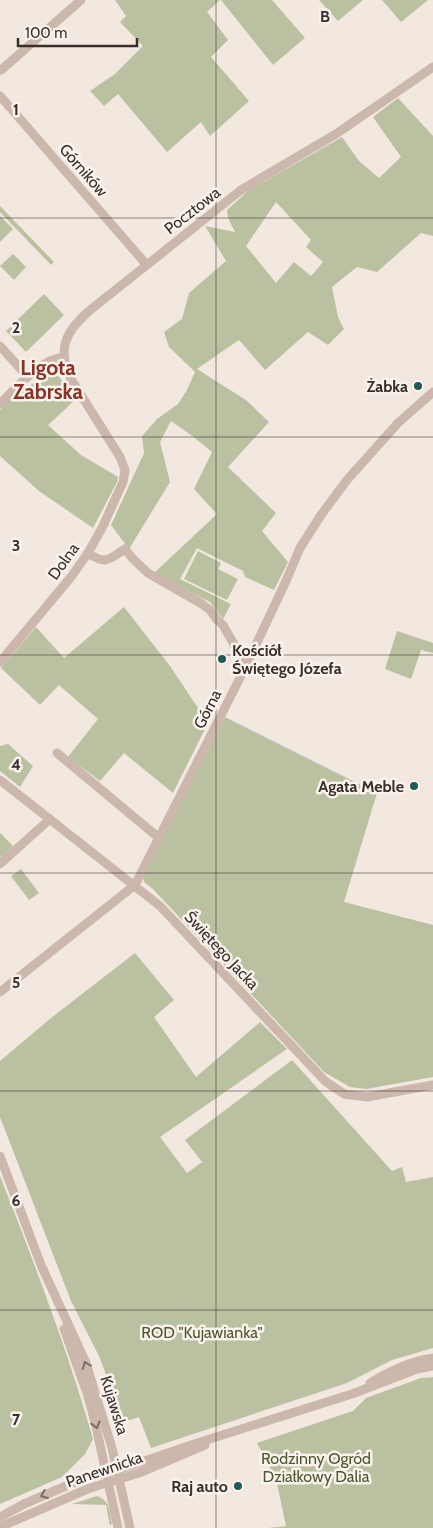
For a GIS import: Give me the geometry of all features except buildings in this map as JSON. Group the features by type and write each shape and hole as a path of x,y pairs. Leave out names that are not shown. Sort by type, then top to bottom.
{"street":[{"path":"0,70 82,0"},
{"name":"Pocztowa","path":"64,357 67,339 74,325 88,311 146,264 241,190 336,134 433,67"},
{"name":"Górników","path":"0,96 146,264"},
{"path":"0,346 28,377"},
{"path":"0,404 42,365 53,359 64,357"},
{"name":"Dolna","path":"0,662 71,577 88,553 123,482 125,470 123,463 71,379 65,366 64,357"},
{"name":"Górna","path":"0,992 135,885 246,666 300,548 347,480 398,423 433,392"},
{"path":"88,553 102,561 125,549 148,573 206,606 223,625 246,666"},
{"path":"57,754 159,838"},
{"name":"Świętego Jacka","path":"0,780 160,906 325,1081 344,1094 366,1097 433,1086"},
{"path":"0,864 50,819"},
{"name":"Kujawska","path":"0,1156 54,1295 90,1403 118,1528"},
{"name":"Kujawska","path":"54,1295 86,1363 119,1474 130,1528"},
{"name":"Panewnicka","path":"346,1397 398,1368 418,1360 433,1358"},
{"name":"Panewnicka","path":"0,1517 24,1504 80,1480 119,1474 218,1438 346,1397 417,1370 433,1366"},
{"name":"Panewnicka","path":"119,1474 139,1473 196,1450 218,1438"},
{"path":"124,1504 127,1484 139,1473"},
{"name":"Panewnicka","path":"0,1527 90,1488 108,1477"},
{"path":"90,1488 105,1492 114,1506"}],"green space":[{"path":"115,0 220,0 207,12 228,40 211,57 249,101 210,136 201,122 167,152 118,94 104,106 90,91 115,74 143,46 120,22 126,16"},
{"path":"221,0 272,0 305,38 273,65"},
{"path":"319,0 363,0 338,21"},
{"path":"382,0 428,0 401,22"},
{"path":"398,98 433,136 433,236 421,233 377,272 357,267 332,287 338,317 344,329 328,345 308,332 265,370 239,340 197,369 246,400 269,422 228,467 276,513 262,531 288,562 274,590 245,577 243,571 197,548 180,579 231,604 223,619 210,602 153,574 217,514 194,489 212,452 171,421 160,442 170,482 129,549 111,525 144,453 142,436 157,419 178,404 195,372 169,347 164,332 182,319 189,293 226,261 205,226 235,232 228,218 227,210 248,191 342,137 359,161 379,178 401,157 373,117","holes":["276,202 311,240 306,247 323,262 311,276 294,262 276,283 246,246"]},
{"path":"0,206 54,262 51,265 0,212"},
{"path":"0,216 13,229 0,242"},
{"path":"13,254 26,267 14,280 0,266"},
{"path":"44,294 64,315 26,352 6,331"},
{"path":"49,374 58,375 75,400 48,425 81,455 118,477 93,528 39,491 0,456 0,410 14,395 16,396"},
{"path":"198,551 221,563 218,569 238,579 227,600 184,579"},
{"path":"124,607 170,666 208,723 173,793 124,753 100,781 68,757 98,719 59,685 40,705 1,668 36,627 64,658"},
{"path":"397,631 433,643 433,653 421,650 411,679 385,669"},
{"path":"225,717 377,793 344,902 433,925 433,1077 366,1089 350,1087 324,1072 153,889 144,882 143,876"},
{"path":"8,744 33,766 20,787 0,771 0,746"},
{"path":"0,833 13,846 0,858"},
{"path":"21,869 39,893 29,900 11,876"},
{"name":"ROD \"Kujawianka\"","path":"135,953 174,1000 154,1017 196,1077 260,1022 287,1049 160,1137 187,1173 202,1162 185,1140 292,1060 392,1171 402,1167 406,1182 433,1177 433,1348 392,1360 347,1383 151,1448 139,1417 124,1422 99,1356 71,1301 0,1117 0,1061 51,1018"},
{"path":"0,1176 50,1306 93,1439 85,1454 62,1477 0,1504"},
{"name":"Rodzinny Ogród Działkowy Dalia","path":"433,1377 433,1528 268,1528 286,1526 276,1479 257,1443 353,1411 366,1398 421,1378"},
{"path":"97,1496 107,1503 112,1523 110,1526 106,1505 72,1504"}],"place":[{"name":"Żabka","path":"418,386"},
{"name":"Kościół Świętego Józefa","path":"222,659"},
{"name":"Agata Meble","path":"414,786"},
{"name":"Raj auto","path":"238,1486"}],"district":[{"name":"Ligota Zabrska","path":"48,380"}]}
